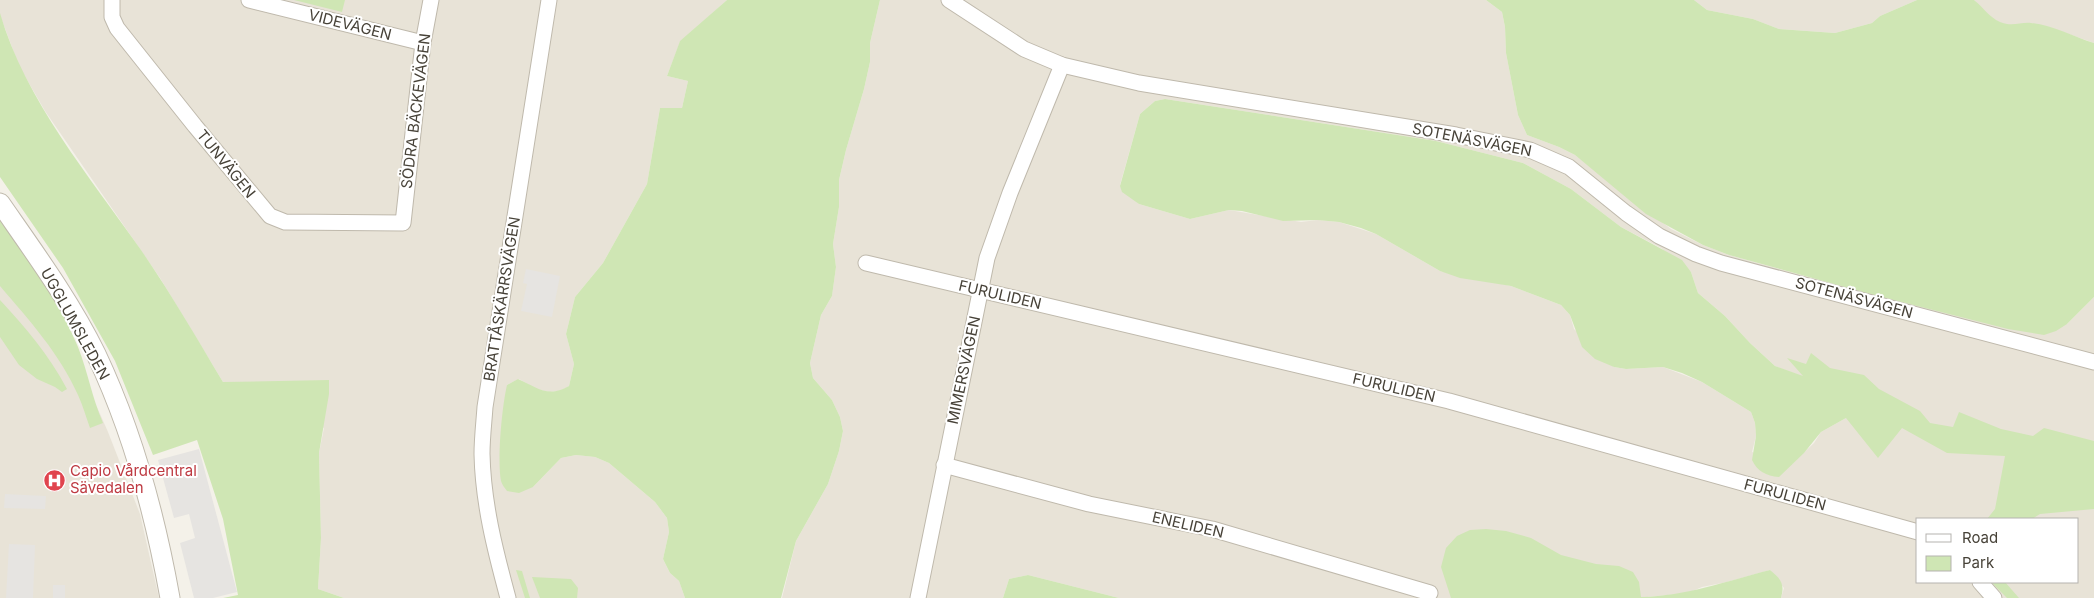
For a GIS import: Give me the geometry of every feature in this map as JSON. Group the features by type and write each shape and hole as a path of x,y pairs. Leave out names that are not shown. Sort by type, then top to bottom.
{"street":[{"name":"TUNVÄGEN","path":"112,0 112,17 117,28 270,216 285,222 403,223"},
{"name":"VIDEVÄGEN","path":"249,0 423,43"},
{"name":"SÖDRA BÄCKEVÄGEN","path":"403,223 423,43 430,0"},
{"name":"BRATTÅSKÄRRSVÄGEN","path":"508,598 490,532 484,492 482,452 486,407 549,0"},
{"name":"SOTENÄSVÄGEN","path":"949,0 1024,49 1062,65 1139,83 1456,135 1530,150 1569,167 1642,226 1658,236 1696,254 1722,263 2094,362"},
{"name":"MIMERSVÄGEN","path":"918,598 987,258 998,224 1062,65"},
{"name":"UGGLUMSLEDEN","path":"0,203 69,306 95,353 106,378 127,428 150,500 170,598"},
{"name":"FURULIDEN","path":"866,263 1449,401 1916,531"},
{"name":"ENELIDEN","path":"944,465 1089,504 1212,529 1430,594"},
{"path":"1981,583 1994,598"}],"shaded area":[{"path":"0,0 727,0 680,42 667,76 688,81 682,108 660,108 647,184 603,263 575,297 566,334 574,364 569,386 560,391 550,392 538,390 519,379 507,385 533,487 561,458 576,455 595,457 609,463 655,502 667,518 669,532 663,559 670,573 679,581 685,598 344,598 318,589 321,538 319,453 324,428 223,382 160,278 45,111 19,66 0,15"},
{"path":"880,0 1486,0 1502,12 1505,27 1506,53 1518,115 1527,135 1575,155 1671,229 1703,245 1729,255 1870,294 2067,324 2094,297 2094,598 1781,598 1784,588 1770,570 1702,587 1688,593 1637,598 1119,598 1028,575 1009,579 1003,598 782,598 796,541 828,484 839,451 843,431 840,417 832,400 813,378 810,363 821,315 832,296 836,267 833,244 839,207 839,180 870,62 870,43","holes":["1165,99 1436,141 1523,163 1571,189 1621,227 1661,248 1691,272 1698,293 1725,316 1775,366 1804,377 1846,418 1821,432 1814,443 1792,464 1752,452 1756,436 1755,423 1751,412 1702,382 1663,367 1626,369 1614,367 1574,329 1570,315 1561,305 1511,286 1440,271 1376,234 1339,222 1317,220 1301,222 1229,210 1190,219 1139,204 1120,185 1140,114 1155,101"]},
{"path":"1694,0 1917,0 1880,16 1872,23 1835,33 1779,29 1753,19 1707,10"},
{"path":"1974,0 2094,0 2094,43 2049,27 2029,23 2012,26 2001,23 1989,17"},
{"path":"0,228 58,319 108,432 140,514 159,598 0,598"},
{"path":"526,269 560,276 552,317 521,311 527,284 523,283"},
{"path":"199,449 237,592 213,598 194,598 180,543 195,538 189,514 174,518 158,460"},
{"path":"5,494 46,496 45,509 4,508"},
{"path":"9,544 35,545 33,598 6,598"},
{"path":"53,585 65,585 65,598 53,598"}],"green space":[{"path":"294,0 345,0 342,12"},
{"path":"727,0 880,0 870,43 870,62 864,89 839,180 839,207 833,244 836,267 832,296 821,315 810,363 813,378 832,400 840,417 843,431 839,451 828,484 796,541 781,598 685,598 679,581 670,573 663,559 669,532 667,518 655,502 609,463 595,457 576,455 561,458 533,487 519,493 507,491 501,482 500,472 503,406 507,385 518,379 537,388 549,391 562,390 569,386 574,364 566,334 575,297 603,263 647,184 660,108 682,108 688,81 667,76 680,41"},
{"path":"1486,0 1694,0 1707,10 1753,19 1779,29 1835,33 1872,23 1880,16 1917,0 1974,0 2000,22 2008,24 2039,24 2094,43 2094,297 2067,324 2056,331 2044,335 2008,329 1870,294 1729,255 1703,245 1646,214 1575,155 1527,135 1518,115 1506,53 1505,27 1502,12"},
{"path":"0,13 11,45 42,107 152,266 223,382 329,380 329,394 319,453 321,538 318,589 344,598 223,598 238,595 223,519 197,440 153,455 115,361 63,268 0,177"},
{"path":"1165,99 1436,141 1523,163 1571,189 1621,227 1682,260 1691,272 1698,293 1725,316 1775,366 1803,376 1787,358 1806,364 1811,353 1830,368 1864,375 1879,389 1920,411 1930,423 1953,427 1959,412 2001,429 2033,436 2044,428 2094,441 2094,509 2040,514 2034,518 1988,518 1995,509 2005,456 1947,453 1902,428 1878,458 1846,418 1821,432 1804,453 1779,477 1770,475 1759,470 1752,460 1756,436 1755,423 1751,412 1702,382 1682,373 1663,367 1626,369 1614,367 1595,359 1582,347 1570,315 1561,305 1511,286 1460,278 1440,271 1376,234 1339,222 1317,220 1283,221 1242,211 1229,210 1190,219 1139,204 1122,192 1120,186 1140,114 1155,101"},
{"path":"0,216 42,280 70,330 78,347 103,423 90,428 78,395 62,365 43,338 0,286"},
{"path":"0,300 36,342 53,365 67,389 62,392 37,379 19,365 0,337"},
{"path":"1470,530 1506,531 1531,538 1561,555 1596,564 1619,566 1633,572 1639,582 1641,597 1690,591 1770,570 1777,576 1783,589 1781,598 1451,598 1441,567 1446,548 1457,536"},
{"path":"516,570 522,571 530,598 525,598"},
{"path":"1028,575 1119,598 1003,598 1009,579"},
{"path":"532,577 571,579 578,588 577,598 540,598"},
{"path":"1992,583 2006,583 2019,598 2007,598"}],"place":[{"name":"Capio Vårdcentral Sävedalen","path":"54,480"}]}
